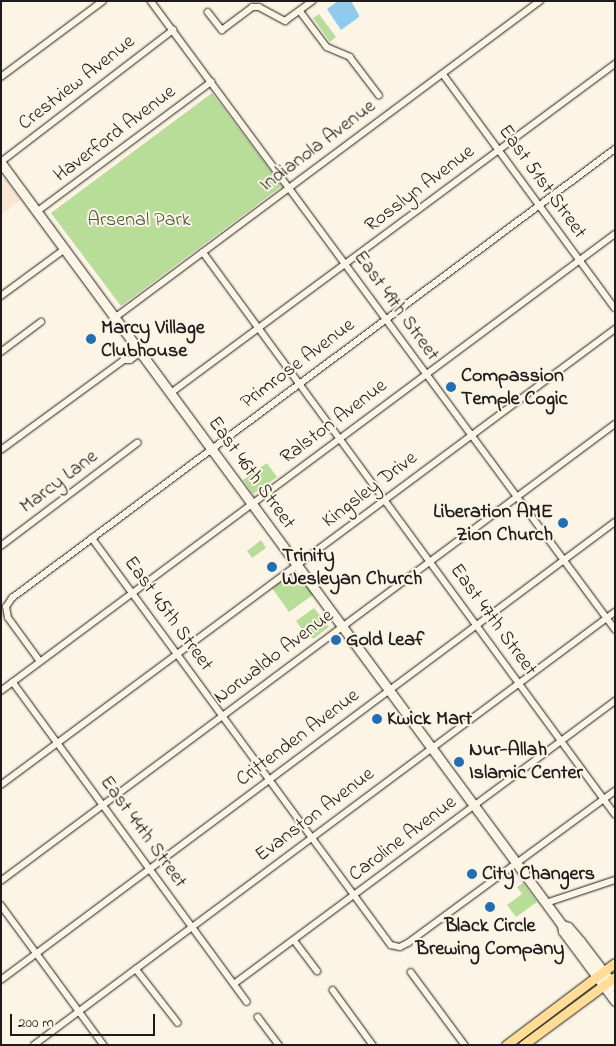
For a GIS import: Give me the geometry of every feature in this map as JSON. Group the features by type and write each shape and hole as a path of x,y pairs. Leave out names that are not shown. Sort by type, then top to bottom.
{"main road":[{"name":"East 46th Street","path":"1,162 546,903 562,924 568,927 580,941 600,974 611,982 615,1001"},
{"path":"506,1045 615,963"},
{"path":"523,1045 611,982"}],"street":[{"path":"1,77 103,1"},
{"name":"East 49th Street","path":"151,1 615,629"},
{"path":"208,12 222,30 253,7 258,7 285,21 313,1"},
{"name":"Indianola Avenue","path":"116,317 540,1"},
{"path":"300,11 327,47 350,57 379,95"},
{"name":"Crestview Avenue","path":"1,162 173,30"},
{"name":"Rosslyn Avenue","path":"171,393 615,64"},
{"name":"East 51st Street","path":"442,74 615,308"},
{"name":"Haverford Avenue","path":"38,211 211,82"},
{"name":"Primrose Avenue","path":"40,662 8,618 6,609 12,598 615,149"},
{"name":"Ralston Avenue","path":"1,691 615,234"},
{"path":"1,296 65,249"},
{"name":"East 47th Street","path":"203,252 615,814"},
{"path":"1,352 41,322"},
{"name":"Kingsley Drive","path":"1,785 615,329"},
{"path":"1,450 124,360 125,354 139,349"},
{"name":"Norwaldo Avenue","path":"1,881 615,424"},
{"name":"Marcy Lane","path":"1,546 137,443"},
{"name":"Crittenden Avenue","path":"1,980 615,522"},
{"name":"East 45th Street","path":"92,538 355,895 387,942 398,947 408,943 517,864"},
{"name":"Evanston Avenue","path":"34,1045 615,612"},
{"name":"East 44th Street","path":"13,682 248,1002"},
{"name":"Caroline Avenue","path":"234,984 615,701"},
{"path":"517,864 615,791"},
{"path":"546,903 615,880"},
{"path":"1,905 104,1045"},
{"path":"294,940 317,971"},
{"path":"136,968 178,1023"},
{"path":"411,972 465,1045"},
{"path":"333,990 373,1045"},
{"path":"258,1017 279,1045"}],"shaded area":[{"path":"1,175 21,200 1,215"}],"green space":[{"path":"319,14 336,37 330,42 313,18"},
{"name":"Arsenal Park","path":"212,93 282,186 121,306 51,213"},
{"path":"267,463 277,477 253,494 243,480"},
{"path":"261,540 266,548 252,558 247,551"},
{"path":"295,571 313,595 289,612 272,588"},
{"path":"314,608 329,627 313,639 311,636 308,638 296,621"},
{"path":"523,883 537,902 516,917 507,905 522,894 517,887"}],"water":[{"path":"338,1 351,1 359,15 359,17 341,30 327,9"}],"place":[{"name":"Marcy Village Clubhouse","path":"91,339"},
{"name":"Compassion Temple Cogic","path":"451,387"},
{"name":"Liberation AME Zion Church","path":"563,523"},
{"name":"Trinity Wesleyan Church","path":"272,567"},
{"name":"Gold Leaf","path":"336,640"},
{"name":"Kwick Mart","path":"377,719"},
{"name":"Nur-Allah Islamic Center","path":"459,762"},
{"name":"City Changers","path":"472,874"},
{"name":"Black Circle Brewing Company","path":"490,907"}]}
